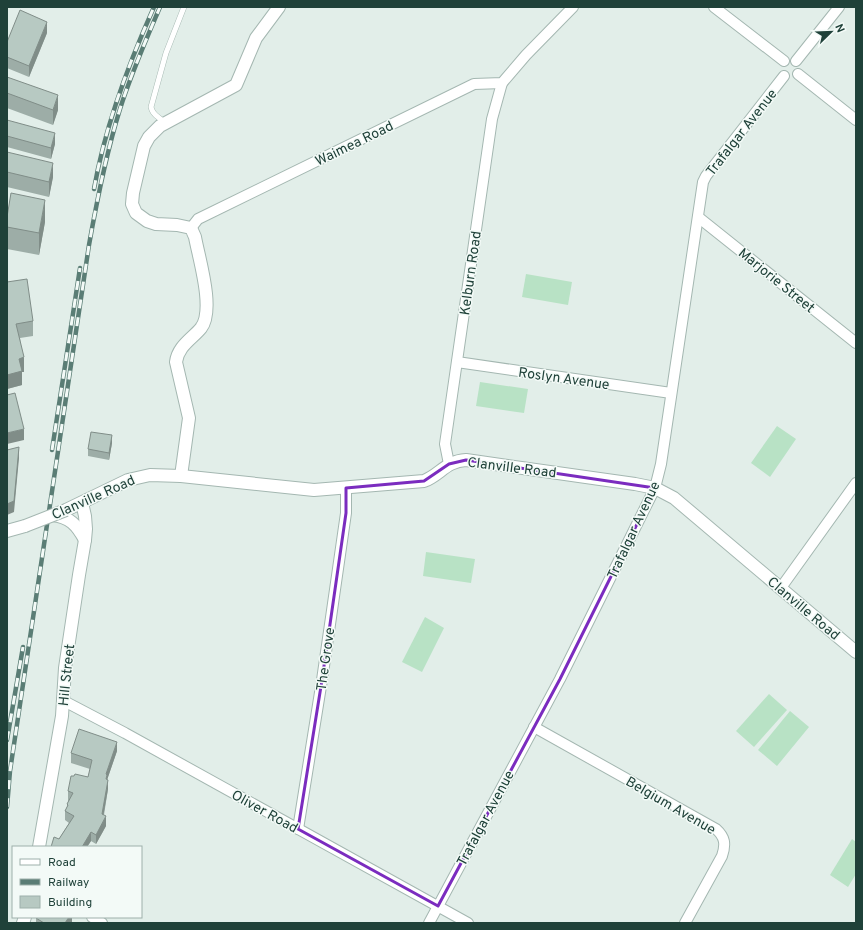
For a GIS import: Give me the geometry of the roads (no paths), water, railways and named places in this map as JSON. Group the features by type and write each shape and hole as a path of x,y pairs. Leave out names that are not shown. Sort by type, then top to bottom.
{"street":[{"path":"181,476 189,418 176,366 176,356 184,344 202,327 206,320 207,298 195,237 190,228 186,226 156,224 147,221 136,213 132,204 133,193 144,146 149,137 164,123 236,85 256,38 278,7"},
{"path":"502,83 526,55 573,7"},
{"path":"714,7 784,61"},
{"path":"796,61 839,7"},
{"path":"791,59 796,61 800,68 798,74 793,78 784,76 781,70 784,61 791,59"},
{"path":"798,74 856,120"},
{"name":"Trafalgar Avenue","path":"429,923 563,672 655,488 661,464 703,182 706,176 784,76"},
{"name":"Waimea Road","path":"190,228 198,218 474,84 502,83"},
{"name":"Kelburn Road","path":"449,464 445,444 492,119 502,83"},
{"name":"Marjorie Street","path":"698,217 856,343"},
{"name":"Roslyn Avenue","path":"457,362 671,393"},
{"name":"Clanville Road","path":"7,531 25,526 52,515 66,514 82,502 139,476 181,476 314,490 424,481 430,479 449,464 460,460 471,460 655,488 680,503 856,652"},
{"path":"780,589 856,483"},
{"name":"The Grove","path":"298,829 322,680 346,513 346,488"},
{"name":"Hill Street","path":"39,846 62,716 66,661 85,540 86,516 82,502"},
{"path":"66,514 85,540"},
{"name":"Oliver Road","path":"62,700 125,733 468,923"},
{"name":"Belgium Avenue","path":"534,727 716,829 721,834 725,841 722,856 685,923"}],"lane":[{"path":"164,123 152,112 151,107 166,52 184,7"}],"railway":[{"path":"94,189 104,142 118,96 126,73 154,7"},
{"path":"7,807 10,771 95,211 106,160 124,96 160,7"},
{"path":"52,450 80,268"},
{"path":"7,740 23,647"}]}
